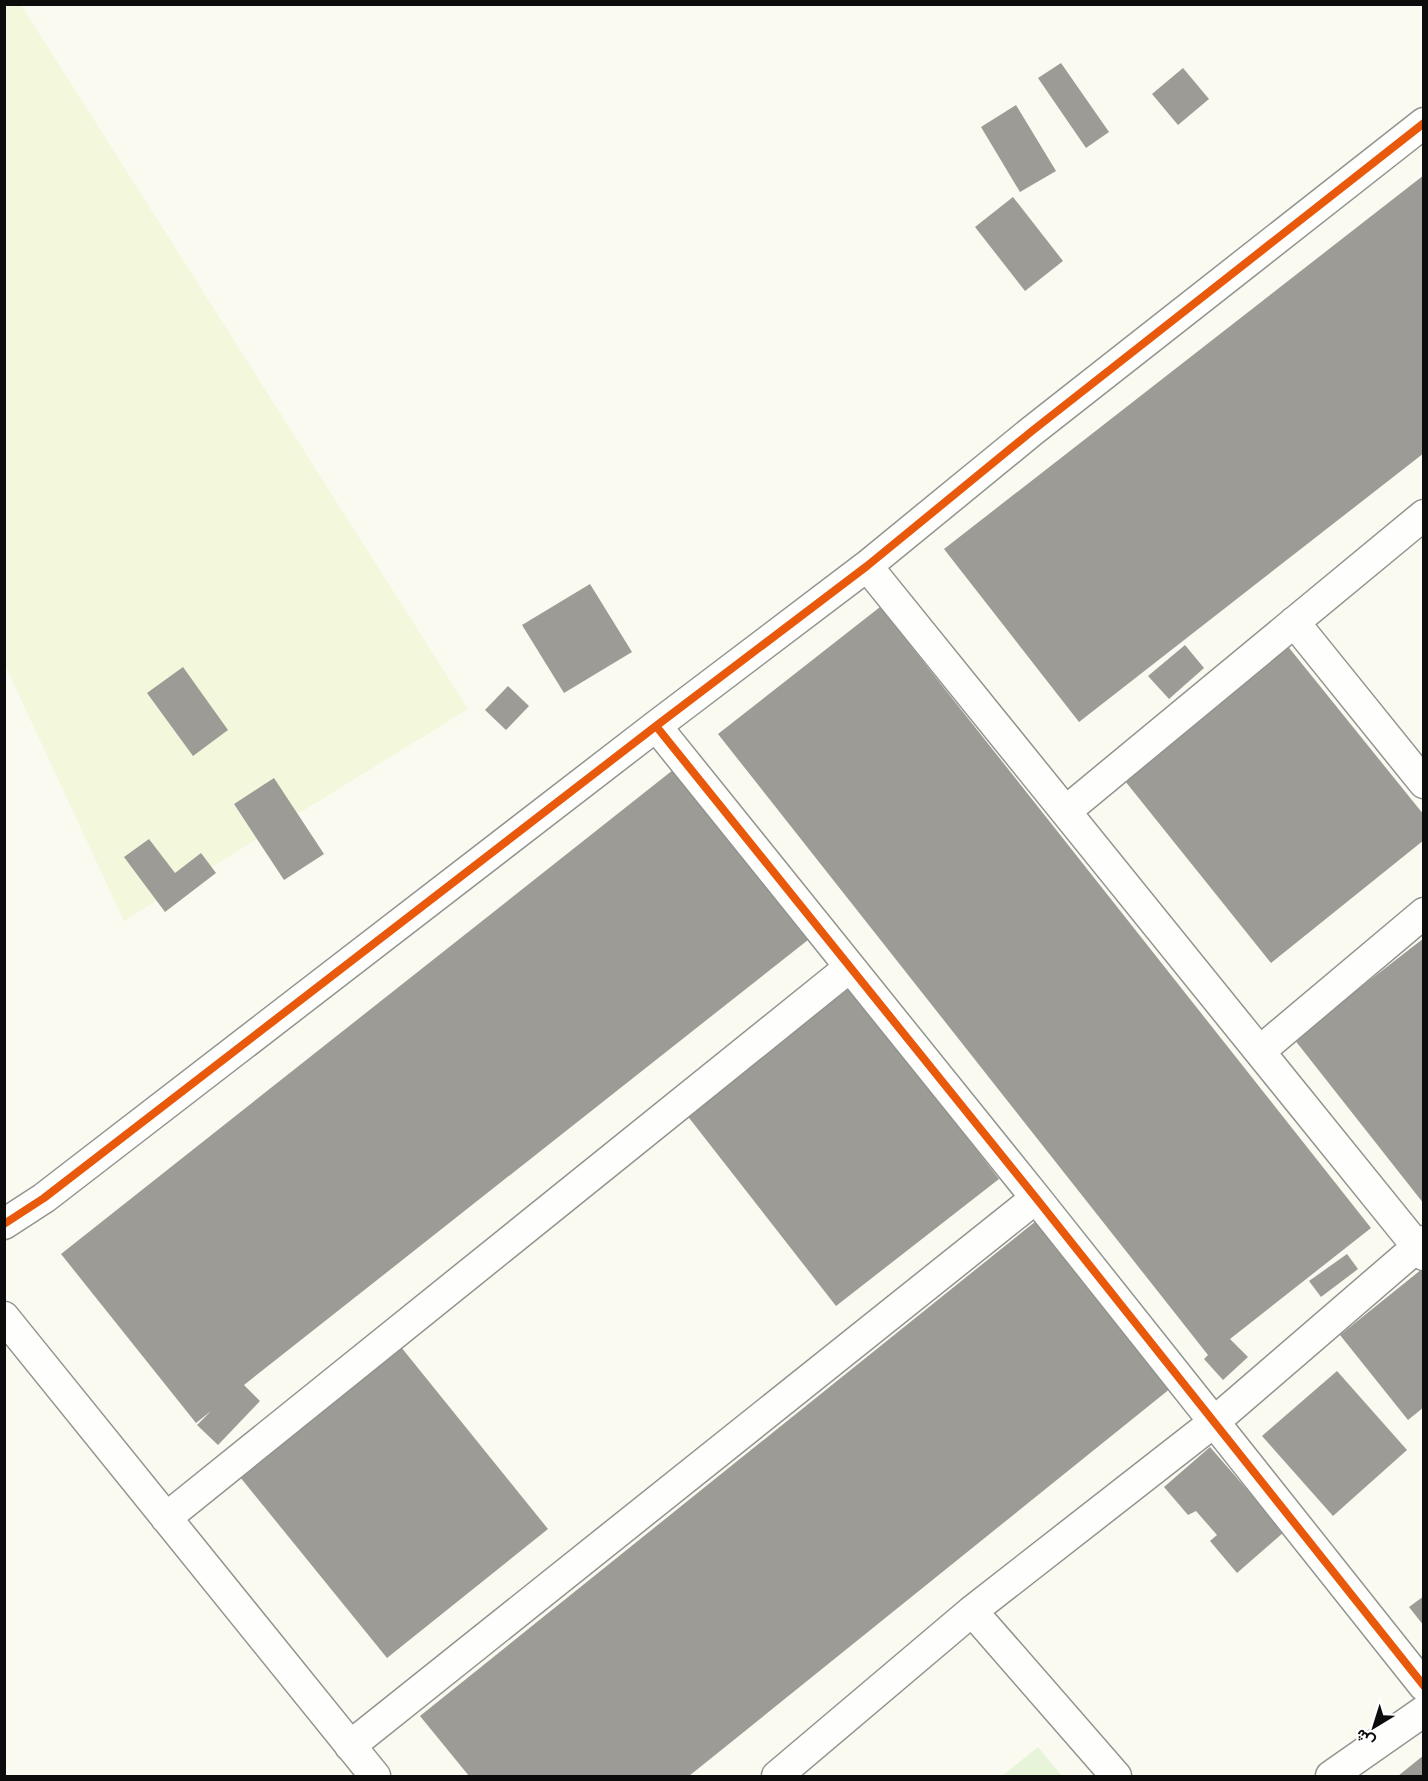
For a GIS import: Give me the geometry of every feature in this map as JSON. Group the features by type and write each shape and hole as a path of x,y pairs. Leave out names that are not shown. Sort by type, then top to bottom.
{"street":[{"path":"4,1224 44,1198 867,566 1032,431 1424,123"},
{"path":"1066,811 1424,515"},
{"path":"777,1776 972,1611 1214,1422 1421,1248 867,566"},
{"path":"1294,622 1424,783"},
{"path":"656,726 1036,1198 1424,1686"},
{"path":"1260,1051 1424,914"},
{"path":"166,1518 850,968"},
{"path":"350,1746 1036,1198"},
{"path":"4,1317 375,1776"},
{"path":"972,1611 1116,1776"},
{"path":"1330,1776 1424,1711"}],"green space":[{"path":"4,5 21,5 468,709 124,921 5,665"},
{"path":"1038,1747 1062,1776 1002,1776"}],"building":[{"path":"1061,63 1109,132 1086,148 1038,78"},
{"path":"1183,68 1209,99 1178,125 1152,94"},
{"path":"1016,105 1056,171 1020,192 981,127"},
{"path":"1424,175 1424,453 1079,722 944,549"},
{"path":"1013,197 1063,261 1025,291 975,227"},
{"path":"590,584 632,652 564,693 522,625"},
{"path":"880,607 1371,1228 1230,1339 1248,1357 1223,1380 1204,1359 1208,1355 718,734"},
{"path":"1286,644 1424,815 1424,840 1271,963 1121,776"},
{"path":"1185,645 1204,668 1169,699 1148,676"},
{"path":"183,667 228,730 193,756 147,693"},
{"path":"508,686 529,706 506,730 485,710"},
{"path":"678,766 813,936 244,1385 260,1401 218,1445 197,1425 211,1411 196,1423 61,1254"},
{"path":"274,778 324,854 284,880 234,804"},
{"path":"149,839 175,873 201,853 216,873 165,912 124,857"},
{"path":"1424,938 1424,1204 1294,1039"},
{"path":"849,986 999,1179 836,1306 686,1114"},
{"path":"1036,1221 1171,1388 689,1776 469,1776 420,1716"},
{"path":"1347,1254 1358,1269 1321,1297 1309,1281"},
{"path":"1422,1269 1424,1407 1408,1420 1340,1335"},
{"path":"401,1347 548,1529 387,1658 240,1477"},
{"path":"1337,1371 1407,1450 1333,1516 1262,1436"},
{"path":"1210,1447 1284,1532 1237,1573 1210,1541 1217,1535 1196,1511 1188,1515 1164,1487"},
{"path":"1424,1596 1424,1626 1409,1607"},
{"path":"1424,1755 1424,1776 1398,1776"}],"cycle path":[{"path":"4,1224 44,1198 867,566 1032,431 1424,123"},
{"path":"656,726 1036,1198 1424,1686"}]}
